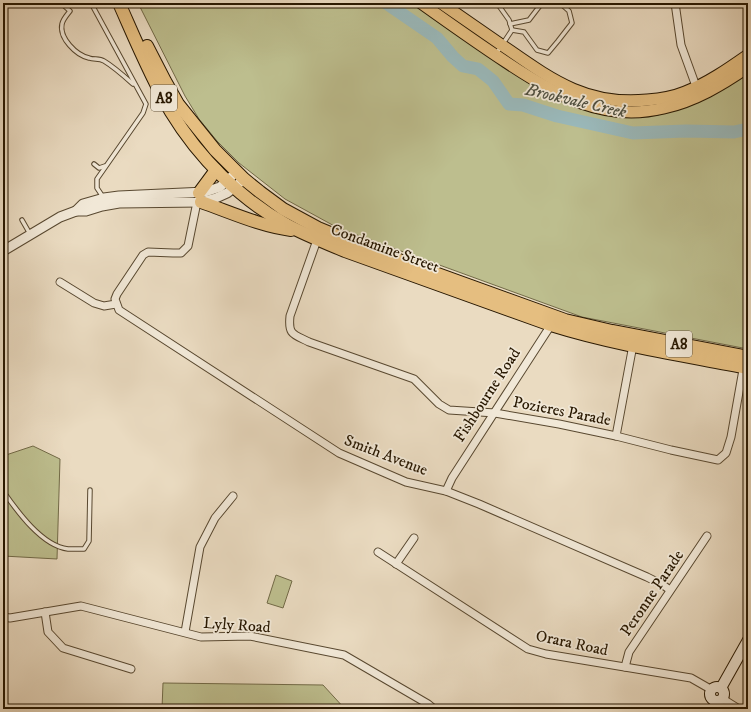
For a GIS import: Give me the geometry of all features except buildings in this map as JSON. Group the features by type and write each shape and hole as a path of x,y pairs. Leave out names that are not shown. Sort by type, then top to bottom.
{"highway":[{"name":"Condamine Street","path":"119,3 171,111 191,141 216,170 236,180 283,209 337,237 554,321 581,334 633,345 746,362"},
{"name":"Condamine Street","path":"127,3 165,81 178,104 236,180 272,216 317,240 554,321 612,331 746,362"},
{"path":"216,170 199,199 281,229 302,232"}],"main road":[{"path":"421,3 495,55 548,89 580,104 598,109 632,112 655,110 688,101 714,78 748,55"},
{"path":"441,3 550,78 564,86 593,96 637,101 673,96 722,85 748,67"},
{"path":"715,703 724,694 716,689 748,640"}],"street":[{"path":"675,3 681,45 698,91"},
{"path":"3,251 60,217 76,211 86,211 119,203 216,198 236,180"},
{"path":"76,211 83,204 104,198 119,196 199,199"},
{"path":"60,282 94,304 104,306 116,304 117,294 143,255 148,252 173,254 181,253 188,246 199,199"},
{"name":"Pozieres Parade","path":"317,240 290,316 289,327 292,334 309,342 414,379 439,404 449,410 495,413 616,436 718,460 726,453 731,436 746,362"},
{"name":"Smith Avenue","path":"116,304 119,310 125,315 339,453 406,482 446,491 479,504 664,585 670,590"},
{"name":"Fishbourne Road","path":"446,491 452,478 554,321"},
{"path":"616,436 633,345"},
{"path":"185,632 200,548 215,518 233,496"},
{"name":"Peronne Parade","path":"625,667 629,652 707,536"},
{"path":"396,564 414,538"},
{"name":"Orara Road","path":"378,552 528,649 546,654 691,678 716,689"},
{"name":"Lyly Road","path":"3,617 10,618 81,606 201,637 250,636 344,655 434,709"},
{"path":"45,612 48,632 63,648 131,669"},
{"path":"715,703 739,709"}],"lane":[{"path":"61,3 70,11 61,26 64,38 71,46 83,56 102,60 136,86"},
{"path":"91,3 146,104 143,113 97,179 98,188 104,198"},
{"path":"496,3 509,20 512,30"},
{"path":"510,24 529,20 542,3"},
{"path":"512,30 524,32 538,50 548,53 572,23 569,11 560,3"},
{"path":"495,55 512,30"},
{"path":"94,164 99,168 106,166"},
{"path":"22,220 31,235"},
{"path":"3,491 30,526 54,544 67,549 84,549 88,541 90,490"}],"green space":[{"path":"138,3 415,3 548,97 581,109 616,116 658,115 706,97 748,71 748,349 582,317 338,228 285,199 239,163 217,141 199,119 185,96"},
{"path":"33,446 60,459 57,559 3,556 3,456"},
{"path":"276,575 292,581 283,608 267,603"},
{"path":"163,683 323,685 345,709 162,709"}],"waterway":[{"name":"Brookvale Creek","path":"386,3 437,38 453,57 463,66 478,69 493,81 509,104 523,105 557,116 633,133 686,131 734,132 748,129"}]}
